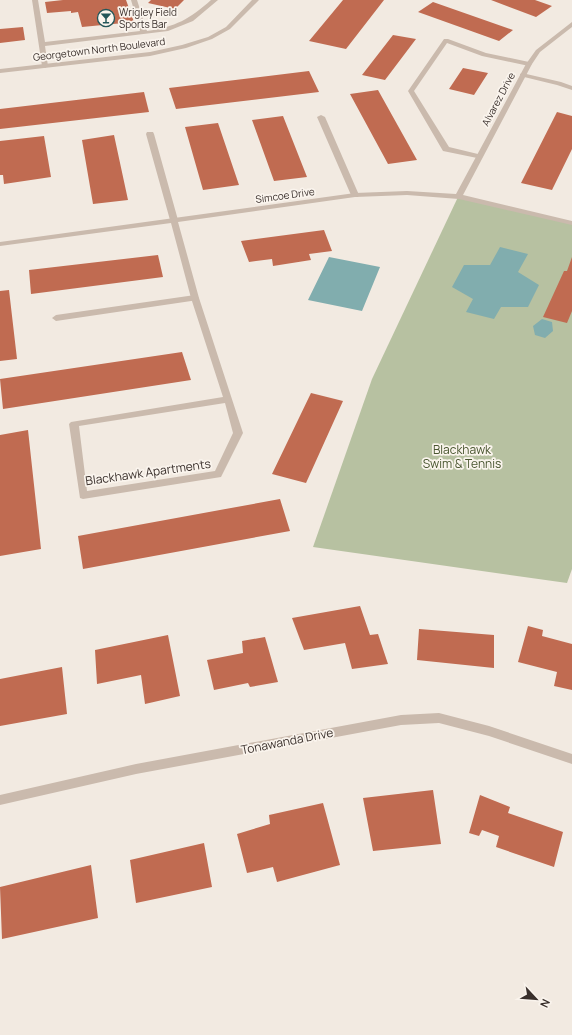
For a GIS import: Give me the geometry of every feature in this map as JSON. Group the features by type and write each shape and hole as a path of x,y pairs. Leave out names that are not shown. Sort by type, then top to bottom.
{"street":[{"path":"36,0 45,66"},
{"path":"134,0 144,33"},
{"path":"42,44 144,33 174,28 191,20 215,0"},
{"name":"Georgetown North Boulevard","path":"0,71 150,54 184,47 210,38 228,28 256,0"},
{"name":"Alvarez Drive","path":"458,197 528,64 538,51 572,24"},
{"path":"479,157 446,149 411,91 446,40 484,55 528,64"},
{"path":"522,75 559,83 572,88"},
{"path":"321,117 355,195"},
{"name":"Blackhawk Apartments","path":"150,134 196,298 228,399 238,433 218,474 83,495 74,424 228,399"},
{"name":"Simcoe Drive","path":"0,244 355,195 416,193 458,197 572,223"},
{"path":"56,318 196,298"},
{"name":"Tonawanda Drive","path":"0,800 136,769 401,720 439,718 489,731 572,759"}],"green space":[{"name":"Blackhawk Swim & Tennis","path":"458,197 572,223 572,569 567,583 313,547 372,379"}],"water":[{"path":"500,247 528,254 518,272 539,285 528,307 501,307 494,319 466,312 473,299 452,287 464,265 490,265"},
{"path":"329,257 380,267 362,311 308,300"},
{"path":"542,319 552,322 553,331 545,338 535,335 533,326"}],"building":[{"name":"Wrigley Field Sports Bar","path":"63,0 126,0 134,22 82,27 78,12 71,13 71,11 47,13 45,2"},
{"path":"151,0 184,0 175,9 148,3"},
{"path":"343,0 384,0 346,49 309,41"},
{"path":"491,0 535,0 552,6 536,17"},
{"path":"433,2 513,30 499,41 418,12"},
{"path":"23,27 25,40 0,43 0,29"},
{"path":"393,35 416,39 385,80 362,75"},
{"path":"463,68 488,73 474,95 449,89"},
{"path":"309,71 319,92 176,109 169,88"},
{"path":"378,90 417,160 388,164 350,94"},
{"path":"144,92 149,112 0,129 0,109"},
{"path":"557,112 572,116 572,149 552,190 521,183"},
{"path":"283,116 307,177 274,181 252,120"},
{"path":"218,123 239,185 203,190 185,127"},
{"path":"114,135 128,200 93,204 82,140"},
{"path":"44,136 51,177 4,184 3,175 0,175 0,141"},
{"path":"324,230 332,251 309,254 311,260 273,266 272,259 249,262 241,241"},
{"path":"158,255 163,277 31,294 29,270"},
{"path":"572,257 572,311 567,323 543,317 564,271 567,271"},
{"path":"9,290 17,359 0,361 0,291"},
{"path":"182,352 191,380 3,409 0,379"},
{"path":"311,393 343,401 306,483 272,474"},
{"path":"28,430 41,549 0,556 0,435"},
{"path":"280,499 290,531 83,569 78,536"},
{"path":"360,606 370,635 378,634 388,664 352,669 345,643 304,650 292,618"},
{"path":"528,626 543,630 542,636 572,644 572,690 554,686 557,672 518,662"},
{"path":"419,629 494,635 494,668 417,660"},
{"path":"168,635 180,696 145,704 141,675 97,684 95,650"},
{"path":"265,637 278,682 250,687 248,683 214,690 207,660 243,653 242,641"},
{"path":"62,667 67,714 0,726 0,679"},
{"path":"433,790 441,844 373,851 363,798"},
{"path":"480,795 510,807 508,813 563,832 554,867 496,847 499,836 482,830 479,836 469,833"},
{"path":"323,803 340,865 277,882 273,867 247,873 237,834 270,824 269,815"},
{"path":"204,843 212,887 136,903 130,860"},
{"path":"91,865 98,918 2,939 0,887"}],"place":[{"name":"Wrigley Field Sports Bar","path":"106,18"}]}
